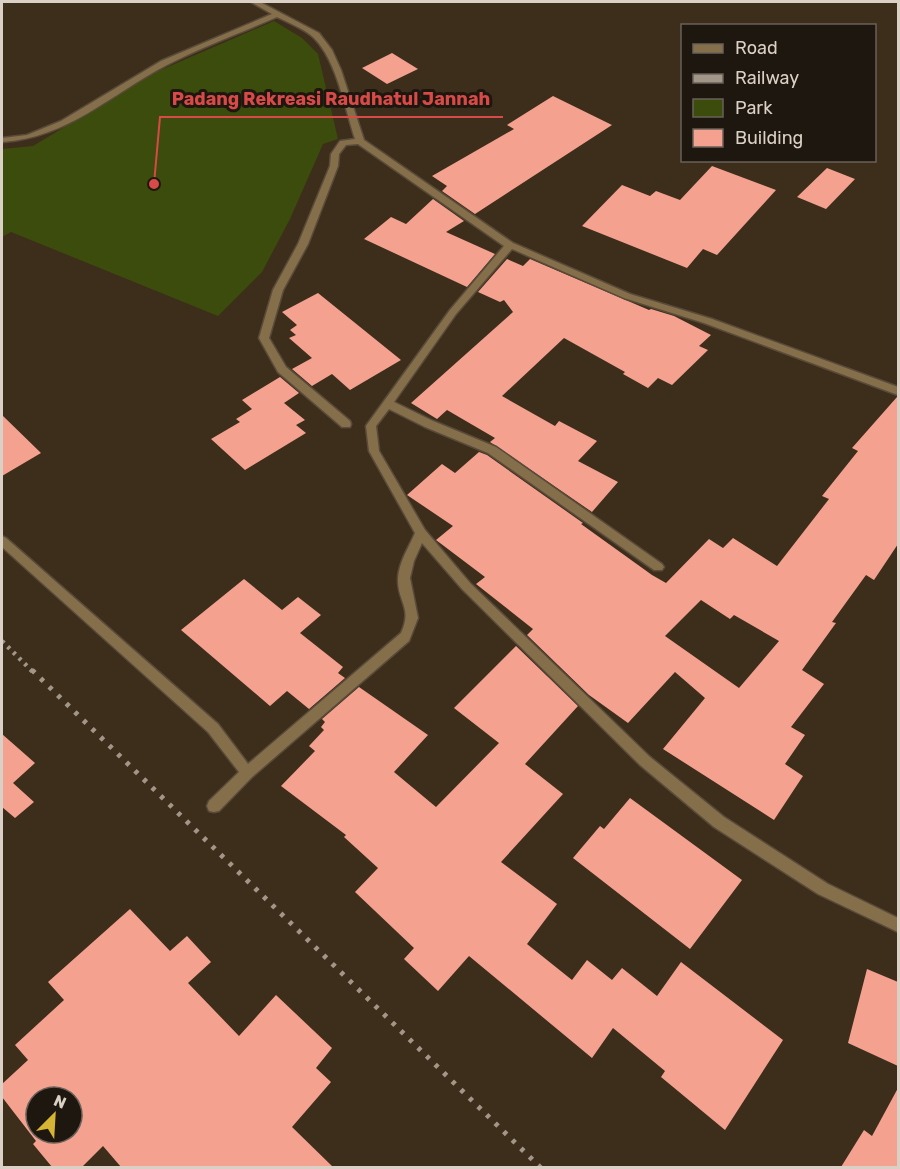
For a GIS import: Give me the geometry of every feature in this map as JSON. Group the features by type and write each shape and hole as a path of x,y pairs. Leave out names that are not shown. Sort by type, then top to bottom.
{"street":[{"path":"34,2 41,2"},
{"path":"255,2 306,27 316,35 329,52 338,70 360,141 510,244 627,296 708,321 898,391"},
{"path":"2,140 29,137 64,123 164,63 278,14"},
{"path":"346,424 282,369 264,338 278,290 303,244 334,166 335,154 343,143 360,141"},
{"path":"510,244 453,312 371,426 374,451 421,533 466,586 628,744 719,822 823,889 898,925"},
{"path":"387,402 429,424 492,450 658,567"},
{"path":"214,806 247,772 405,637 411,627 413,614 404,584 404,575 421,533"},
{"path":"2,541 213,728 247,772"}],"green space":[{"path":"274,21 302,38 318,54 338,139 323,144 290,219 262,272 218,316 11,232 2,237 2,149 33,146 156,72"}],"building":[{"path":"392,53 418,69 387,84 362,68"},
{"path":"553,96 612,125 475,214 442,191 447,186 432,176 514,129 507,125"},
{"path":"712,166 776,190 717,255 703,249 687,268 582,226 622,185 650,196 656,191 680,200"},
{"path":"827,168 855,179 826,209 797,197"},
{"path":"433,199 464,221 446,232 495,254 467,287 364,239 391,217 406,224"},
{"path":"507,259 523,266 530,259 649,310 674,316 711,335 699,346 708,350 672,385 658,378 648,388 623,374 625,372 564,338 502,396 555,426 559,421 597,441 578,461 618,482 592,512 490,442 495,438 447,410 437,419 411,403 513,312 504,300 500,302 478,292"},
{"path":"318,293 401,360 350,390 332,374 312,386 292,369 312,358 289,338 296,335 290,330 297,325 282,312"},
{"path":"280,377 299,393 284,403 305,420 296,425 306,433 245,470 211,439 240,422 236,419 252,409 242,400"},
{"path":"897,397 898,544 874,580 866,575 832,622 836,623 802,670 824,684 791,727 805,735 785,764 803,776 774,820 663,749 705,698 675,672 628,723 589,695 527,635 533,629 476,584 485,577 436,540 453,526 407,495 442,464 455,473 479,452 487,455 666,583 709,539 723,548 733,538 777,566 829,499 822,496 858,451 852,448","holes":["701,600 730,619 734,615 779,641 739,688 665,636"]},
{"path":"2,415 41,453 2,476"},
{"path":"244,579 282,610 298,597 321,615 300,633 343,667 338,673 345,678 309,709 287,691 270,706 181,630"},
{"path":"516,646 578,706 525,764 563,794 501,862 557,904 527,944 572,980 587,960 612,980 622,968 657,996 681,962 783,1040 725,1130 661,1077 665,1071 613,1028 592,1058 469,956 438,991 404,959 414,948 355,892 378,868 344,837 346,835 281,786 315,751 309,746 324,730 321,727 325,722 322,719 359,687 428,735 394,772 436,807 499,743 454,708"},
{"path":"2,734 35,763 13,783 34,802 15,818 2,807"},
{"path":"630,798 742,880 690,949 573,858 600,826 604,829"},
{"path":"130,909 170,951 187,936 211,962 188,983 239,1036 276,995 332,1048 316,1068 331,1082 292,1127 333,1167 121,1167 103,1146 82,1167 52,1167 34,1145 84,1145 84,1085 24,1085 24,1125 2,1097 2,1084 28,1060 15,1045 64,1000 48,982"},
{"path":"867,969 898,982 898,1066 848,1043"},
{"path":"898,1088 898,1167 841,1167 864,1130 872,1136"}],"railway":[{"path":"2,641 33,672"},
{"path":"32,670 541,1168"}],"place":[{"name":"Padang Rekreasi Raudhatul Jannah","path":"154,184"}]}
